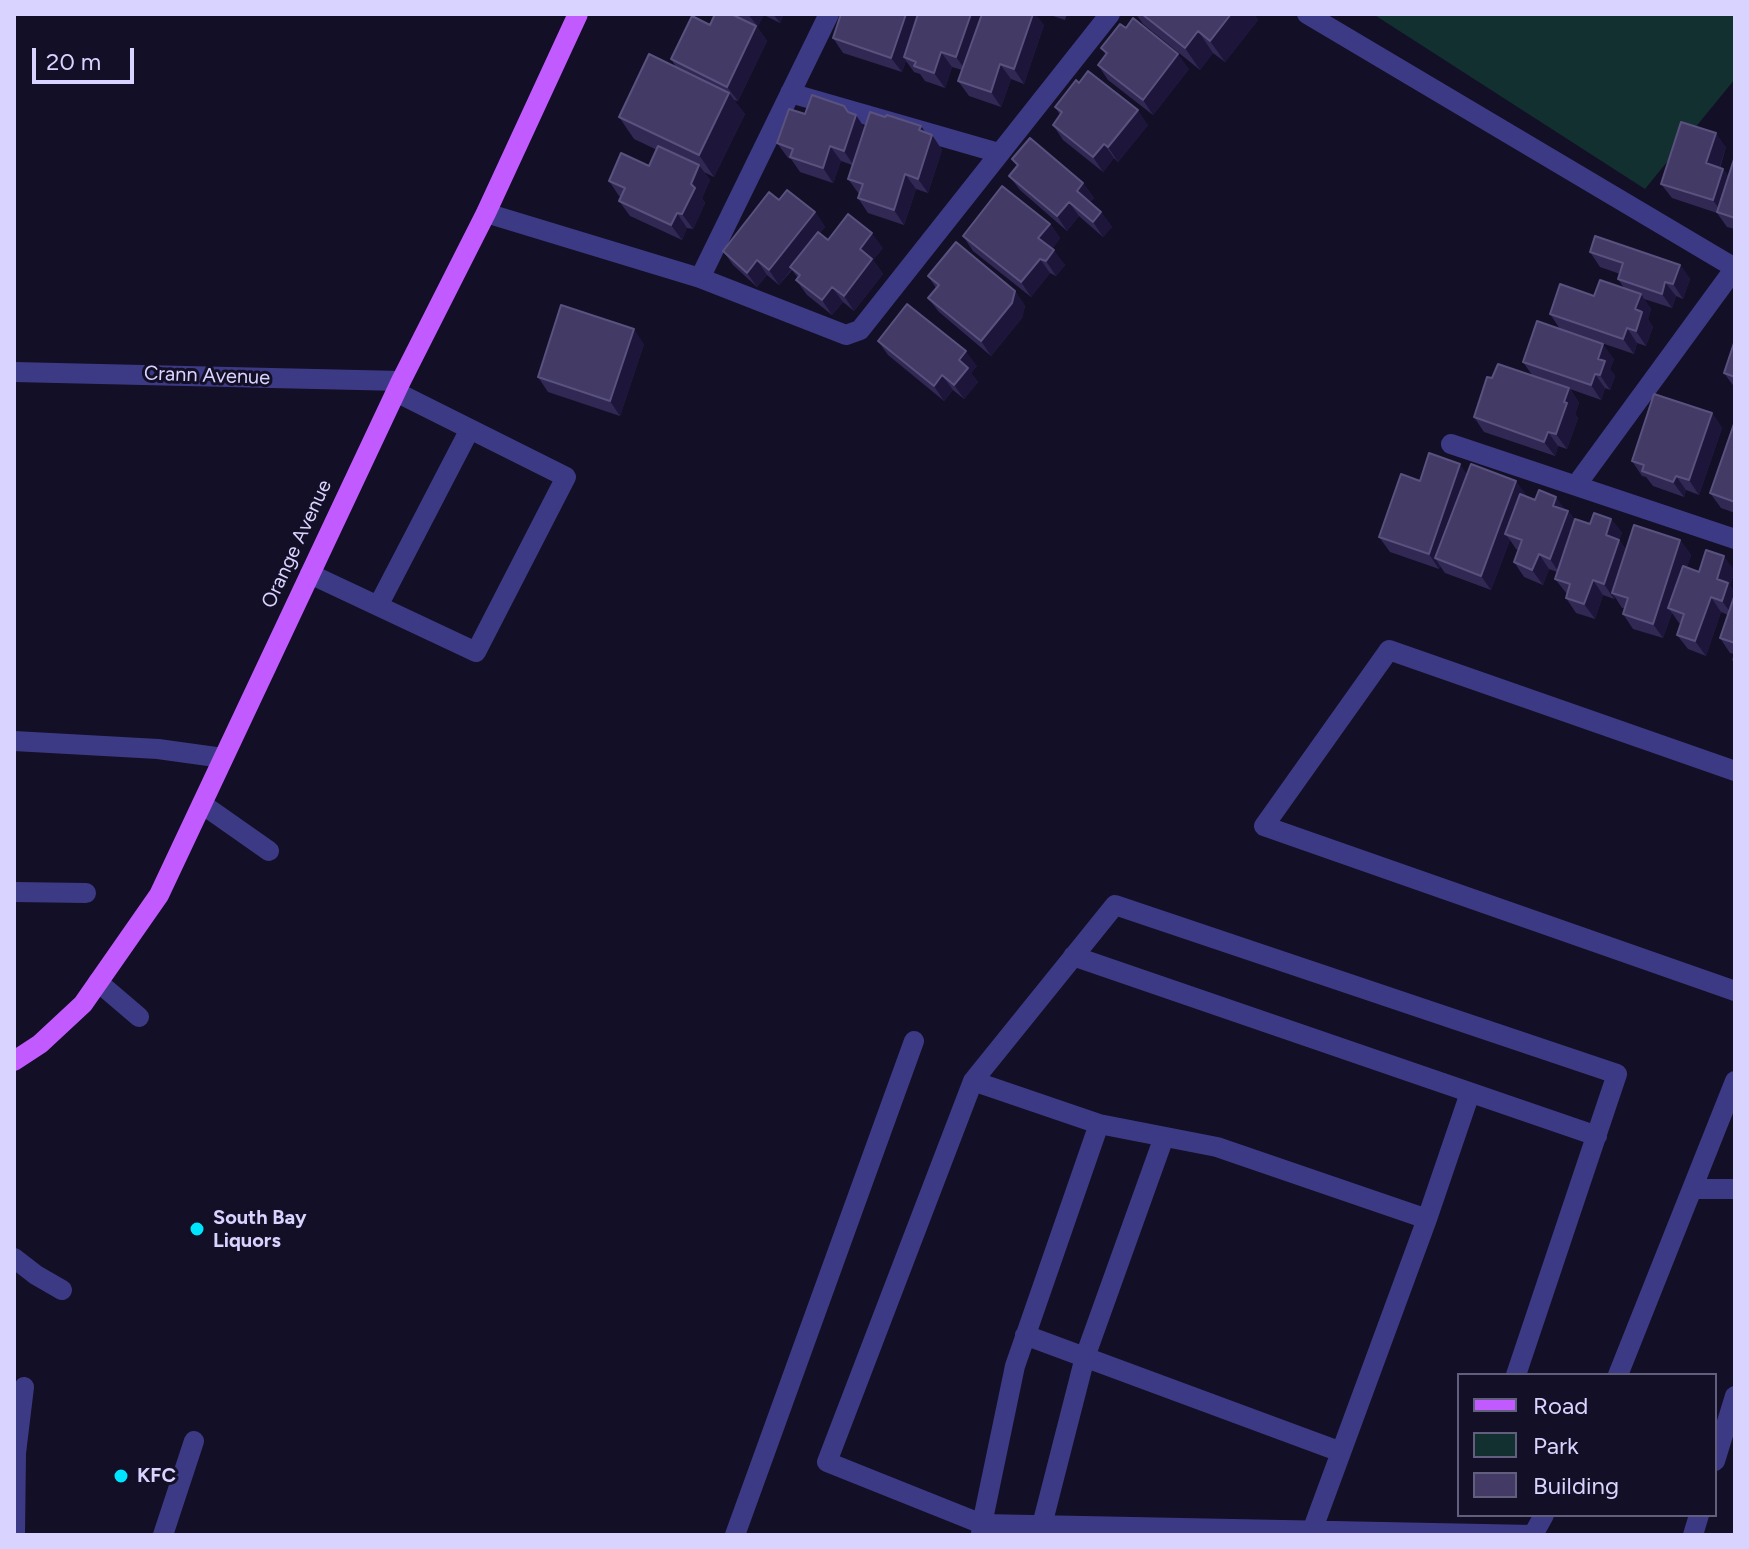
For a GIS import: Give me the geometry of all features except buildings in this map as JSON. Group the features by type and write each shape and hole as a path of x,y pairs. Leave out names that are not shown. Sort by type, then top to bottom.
{"main road":[{"name":"Orange Avenue","path":"14,1061 40,1044 83,1004 159,895 398,386 486,213 578,14"}],"street":[{"path":"700,278 829,14"},
{"path":"486,213 700,278 846,335 860,330 1110,14"},
{"path":"1307,14 1735,268 1577,484"},
{"path":"790,93 999,153"},
{"name":"Crann Avenue","path":"14,372 398,386"},
{"path":"310,574 476,652 566,477 470,429 398,386"},
{"path":"378,606 470,429"},
{"path":"1451,444 1735,539"},
{"path":"1735,771 1389,650 1264,826 1735,991"},
{"path":"14,741 158,749 223,758"},
{"path":"202,804 269,851"},
{"path":"14,892 86,893"},
{"path":"1517,1373 1617,1074 1115,905 973,1081 827,1462 981,1529 1042,1525 1312,1531 1465,1524 1533,1535 1543,1517"},
{"path":"1073,956 1597,1136"},
{"path":"98,982 139,1017"},
{"path":"735,1535 914,1041"},
{"path":"973,1081 1099,1124 1217,1147 1427,1219"},
{"path":"1619,1373 1735,1081"},
{"path":"1312,1531 1470,1093"},
{"path":"981,1529 1015,1366 1099,1124"},
{"path":"1042,1525 1085,1357 1164,1137"},
{"path":"1692,1189 1735,1189"},
{"path":"14,1258 62,1290"},
{"path":"1025,1335 1341,1452"},
{"path":"15,1535 16,1453 24,1387"},
{"path":"1717,1454 1735,1396"},
{"path":"163,1535 194,1441"}],"green space":[{"path":"1373,14 1735,14 1735,79 1645,189"}],"place":[{"name":"South Bay Liquors","path":"197,1229"},
{"name":"KFC","path":"121,1476"}]}
